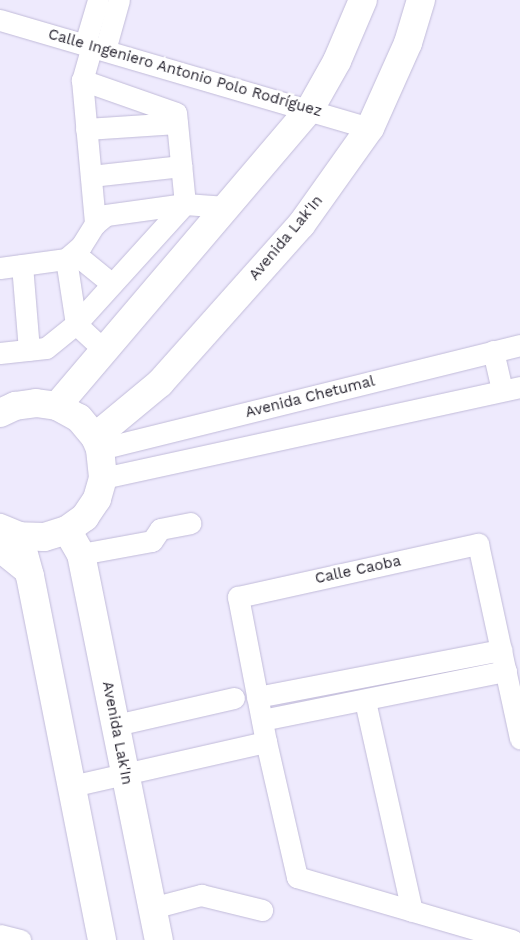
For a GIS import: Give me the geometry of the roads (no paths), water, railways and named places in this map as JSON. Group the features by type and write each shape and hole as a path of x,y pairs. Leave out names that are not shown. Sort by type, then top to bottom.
{"main road":[{"path":"57,406 310,109 337,61 362,0"},
{"name":"Avenida Lak'In","path":"97,443 160,383 294,232 370,128 408,43 421,0"},
{"path":"0,414 15,406 36,403 57,406 79,418 97,443 103,478 97,499 85,517 67,530 44,537 6,538"},
{"name":"Avenida Lak'In","path":"67,530 81,554 158,940"},
{"path":"6,538 30,576 102,940"}],"street":[{"path":"94,47 98,0"},
{"path":"95,224 82,80 94,47 119,0"},
{"name":"Calle Ingeniero Antonio Polo Rodríguez","path":"0,20 370,128"},
{"path":"0,353 46,348 76,324 185,204 176,113 82,80"},
{"path":"86,129 177,123"},
{"path":"91,176 181,166"},
{"path":"0,268 70,256 82,246 95,224 106,214 185,204 226,207"},
{"path":"70,256 112,284"},
{"path":"70,256 76,324 104,350"},
{"path":"22,265 29,350"},
{"name":"Avenida Chetumal","path":"97,443 520,345"},
{"path":"103,478 511,389 493,352"},
{"path":"81,554 152,541 160,529 190,523"},
{"name":"Calle Caoba","path":"257,697 238,596 478,544 502,650"},
{"path":"512,940 298,877 257,697 502,650 520,739"},
{"path":"262,720 365,701 506,671"},
{"path":"116,725 234,698"},
{"path":"365,701 412,911"},
{"path":"72,786 266,742"},
{"path":"152,908 201,895 262,910"},
{"path":"0,935 20,940"}]}
